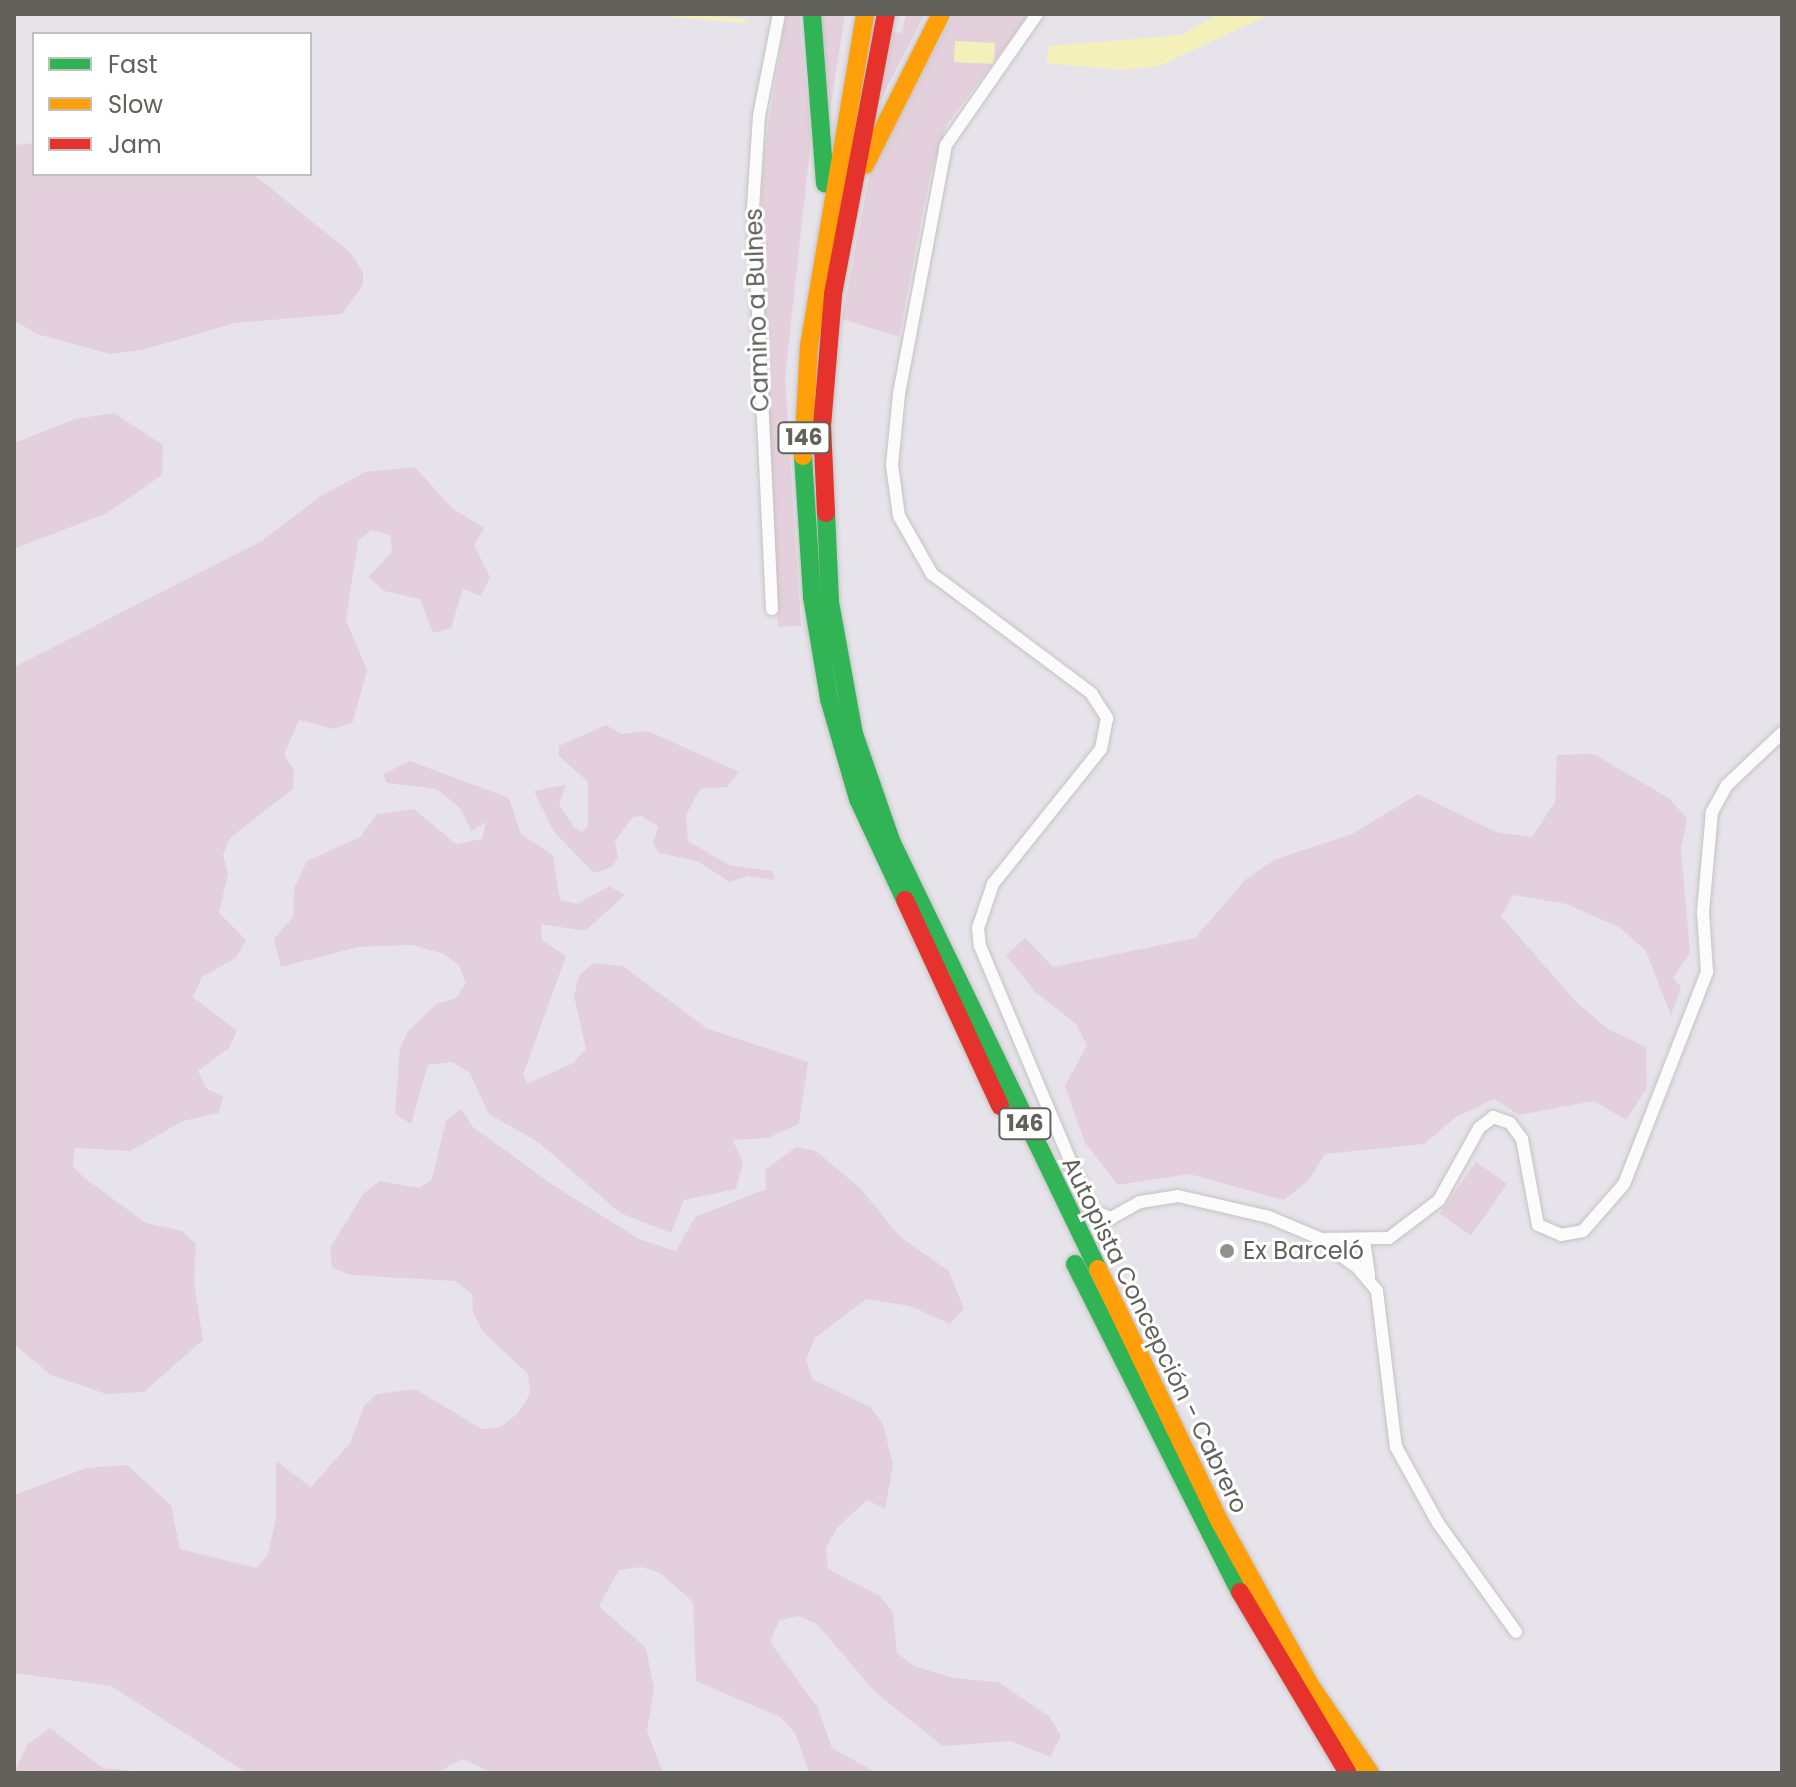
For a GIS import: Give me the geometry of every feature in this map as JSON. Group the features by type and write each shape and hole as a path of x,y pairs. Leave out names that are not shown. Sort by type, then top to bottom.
{"highway":[{"path":"812,14 828,219"},
{"name":"Autopista Concepción - Cabrero","path":"865,14 809,346 804,505 820,654 850,776 884,865 1203,1524 1295,1693 1348,1773"},
{"name":"Autopista Concepción - Cabrero","path":"886,14 849,203 828,341 822,492 835,644 863,763 892,843 1220,1522 1310,1685 1370,1773"},
{"path":"849,203 887,111 941,14"}],"street":[{"name":"Camino a Bulnes","path":"772,609 753,208 761,106 779,14"},
{"path":"1037,14 1024,40 951,131 917,293 892,465 908,540 949,590 1091,693 1107,718 1101,749 993,884 978,928 980,946 1082,1198 1091,1210 1111,1218 1140,1202 1178,1196 1269,1217 1311,1237 1370,1280"},
{"path":"1311,1237 1364,1240 1398,1235 1428,1212 1479,1128 1493,1117 1510,1123 1522,1139 1535,1217 1543,1230 1583,1231 1617,1195 1707,972 1703,912 1712,812 1727,785 1782,733"},
{"path":"1364,1240 1370,1280 1384,1317 1396,1447 1438,1523 1516,1632"}],"shaded area":[{"path":"786,14 799,14 811,140 785,377 801,626 778,627 759,252 764,152"},
{"path":"821,14 845,14 829,117"},
{"path":"906,14 925,14 875,110 888,31 902,33"},
{"path":"954,14 1030,14 947,124 929,180 899,337 842,319 871,166"},
{"path":"1219,14 1271,14 1159,66 1122,70 1046,63 1049,46 1181,35"},
{"path":"955,41 995,43 994,64 954,62"},
{"path":"32,143 32,176 255,176 351,253 363,272 363,285 342,314 235,323 142,350 110,354 40,335 14,321 14,145"},
{"path":"114,413 163,445 162,475 107,513 14,549 14,443 75,419"},
{"path":"415,467 452,508 484,528 474,545 490,577 481,596 463,589 451,628 433,633 420,599 384,591 368,577 392,552 390,535 371,530 358,541 346,620 367,670 353,722 334,729 299,720 284,755 294,770 293,789 230,838 223,855 228,873 219,913 246,940 236,958 202,977 193,997 237,1031 229,1048 198,1071 207,1089 223,1096 219,1113 183,1121 130,1151 75,1148 73,1167 86,1179 146,1223 182,1231 196,1244 194,1283 203,1340 144,1392 106,1394 51,1375 14,1344 14,667 262,541 319,497 365,472"},
{"path":"606,725 621,734 648,731 739,772 727,787 700,789 686,815 688,841 729,865 772,871 775,880 747,876 730,882 697,861 659,853 653,844 658,827 642,816 633,817 615,841 618,858 612,867 594,873 554,832 534,791 566,785 559,804 574,827 582,832 588,826 588,782 559,756 559,746"},
{"path":"1594,754 1670,799 1687,819 1681,849 1690,952 1673,978 1681,987 1671,1016 1646,951 1619,927 1566,904 1513,895 1501,916 1576,1002 1608,1029 1646,1047 1647,1088 1626,1120 1594,1101 1519,1115 1494,1099 1456,1117 1424,1144 1325,1154 1308,1181 1284,1200 1189,1174 1118,1185 1085,1143 1065,1086 1087,1045 1076,1024 1035,992 1006,955 1025,938 1053,967 1195,938 1245,880 1276,859 1352,834 1418,794 1496,832 1532,837 1555,802 1557,755"},
{"path":"410,761 509,798 521,834 553,855 560,900 577,904 609,886 625,895 585,931 541,924 542,940 566,956 523,1075 527,1084 573,1063 586,1049 574,996 579,976 593,963 623,966 708,1029 808,1062 799,1124 768,1138 733,1140 743,1164 736,1189 684,1200 671,1233 620,1213 538,1142 489,1114 469,1072 452,1062 428,1065 411,1124 395,1114 400,1047 408,1031 437,1004 456,998 466,983 459,966 444,954 412,945 358,947 281,967 274,939 293,917 294,888 307,861 360,837 377,814 414,809 456,844 482,839 486,822 472,831 459,807 437,789 387,783 383,774"},
{"path":"461,1109 473,1127 553,1185 639,1239 676,1251 695,1217 766,1189 765,1170 796,1147 816,1151 861,1189 899,1236 949,1271 964,1309 950,1324 910,1306 866,1299 815,1338 806,1359 812,1379 870,1407 883,1424 893,1465 885,1509 867,1500 837,1528 826,1548 828,1569 880,1596 893,1612 897,1653 914,1666 953,1678 998,1682 1049,1716 1061,1736 1050,1757 1011,1741 943,1746 876,1693 817,1624 798,1616 779,1621 770,1642 818,1708 832,1748 877,1773 809,1773 795,1733 780,1717 696,1681 693,1602 660,1573 641,1567 619,1570 599,1606 646,1648 654,1690 647,1731 663,1773 493,1773 463,1759 436,1773 247,1773 111,1686 14,1673 14,1495 86,1468 127,1465 171,1505 180,1549 256,1568 268,1555 276,1517 276,1461 311,1487 350,1443 364,1406 377,1394 415,1389 482,1429 501,1427 518,1413 530,1394 528,1374 483,1332 473,1313 472,1294 455,1281 351,1275 332,1268 330,1248 364,1193 380,1181 420,1188 432,1179 446,1120"},
{"path":"1476,1162 1507,1184 1471,1235 1440,1214"},
{"path":"50,1728 103,1768 154,1773 14,1773 27,1745"}],"waterway":[{"path":"661,14 746,21"}],"traffic: fast":[{"path":"812,14 825,184"},
{"path":"803,456 812,597 829,699 858,799 905,900"},
{"path":"826,513 830,602 854,734 892,843 1098,1269"},
{"path":"1075,1264 1240,1592"}],"traffic: slow":[{"path":"803,456 809,346 865,14"},
{"path":"865,165 941,14"},
{"path":"1098,1269 1220,1522 1310,1685 1370,1773"}],"traffic: jam":[{"path":"826,513 822,426 833,294 886,14"},
{"path":"905,900 1000,1106"},
{"path":"1240,1592 1348,1773"}],"place":[{"name":"Ex Barceló","path":"1227,1251"}]}
